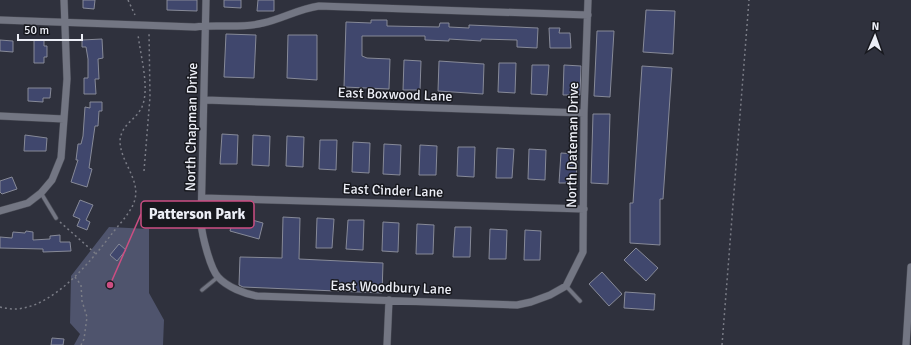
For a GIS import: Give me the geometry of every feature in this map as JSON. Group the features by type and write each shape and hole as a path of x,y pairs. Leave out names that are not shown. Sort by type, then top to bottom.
{"street":[{"path":"0,211 28,203 41,193 52,180 60,158 67,79 64,0"},
{"name":"North Chapman Drive","path":"206,0 202,198 203,237 218,277"},
{"name":"North Dateman Drive","path":"566,286 583,252 584,113 588,0"},
{"path":"0,20 195,28 206,26 247,26 263,23 303,8 319,6 588,14"},
{"name":"East Boxwood Lane","path":"205,100 584,113"},
{"path":"0,116 64,119"},
{"name":"East Cinder Lane","path":"202,198 584,209"},
{"path":"906,345 911,267"},
{"name":"East Woodbury Lane","path":"218,277 246,294 257,296 517,305 550,295 566,286"},
{"path":"387,345 389,300"}],"lane":[{"path":"41,193 56,218"},
{"path":"202,290 218,277"},
{"path":"566,286 580,301"}],"path":[{"path":"128,0 135,15"},
{"path":"722,345 749,0"},
{"path":"144,171 150,97 149,26"},
{"path":"0,307 15,309 31,306 50,296 75,277 96,254 126,215 135,200 136,190 122,154 120,142 122,130 141,110 145,99 143,63 138,34"},
{"path":"60,222 96,254"},
{"path":"75,277 81,285 82,301 87,317 84,339 81,345"}],"shaded area":[{"path":"109,227 149,229 149,293 164,320 163,345 74,345 80,334 70,323 71,276"}],"building":[{"path":"83,0 95,0 94,9 83,8"},
{"path":"167,0 197,0 197,11 167,10"},
{"path":"224,0 241,0 241,8 224,7"},
{"path":"258,0 274,0 274,11 257,11"},
{"path":"646,10 675,11 673,54 643,52"},
{"path":"371,20 387,20 387,26 439,27 440,23 449,23 449,27 469,28 469,25 538,28 537,48 517,47 517,40 481,39 481,41 449,39 449,41 425,40 425,36 362,36 362,56 367,58 390,59 389,89 344,87 346,22 371,23"},
{"path":"549,28 560,28 559,33 570,33 571,48 550,48"},
{"path":"597,31 614,31 610,97 594,96"},
{"path":"226,34 256,35 254,78 224,77"},
{"path":"288,35 317,35 317,80 287,78"},
{"path":"102,39 103,58 98,59 99,79 95,79 96,94 84,94 84,78 88,78 88,59 86,47 82,47 82,40"},
{"path":"0,40 13,41 13,52 0,51"},
{"path":"34,40 44,40 44,46 47,46 47,57 44,57 44,63 34,63"},
{"path":"404,60 421,61 420,90 403,90"},
{"path":"439,61 484,64 483,94 438,91"},
{"path":"499,63 516,63 515,93 498,92"},
{"path":"532,65 549,65 547,95 531,94"},
{"path":"564,65 581,66 580,95 563,95"},
{"path":"642,66 672,68 663,199 660,199 660,245 630,243 630,203 633,203"},
{"path":"28,88 51,88 50,98 43,98 43,102 28,101"},
{"path":"90,102 102,102 102,111 99,111 98,126 95,126 89,168 92,169 87,187 71,182 78,160 76,160 78,144 81,144 83,136 85,107 90,108"},
{"path":"593,114 610,114 608,184 591,183"},
{"path":"222,134 238,135 237,164 220,164"},
{"path":"25,135 47,138 46,151 24,151"},
{"path":"253,135 270,136 269,166 252,165"},
{"path":"287,136 304,137 303,167 286,166"},
{"path":"320,140 337,140 336,170 319,169"},
{"path":"353,142 370,143 369,173 352,172"},
{"path":"384,144 401,145 400,175 383,174"},
{"path":"420,145 437,146 436,175 419,175"},
{"path":"458,147 475,147 474,177 457,176"},
{"path":"497,148 514,149 512,178 496,178"},
{"path":"529,149 546,150 545,180 528,179"},
{"path":"561,153 577,154 576,183 559,183"},
{"path":"12,177 17,189 2,194 0,192 0,181"},
{"path":"80,200 93,205 86,220 90,222 87,230 77,226 80,219 73,216"},
{"path":"234,215 263,223 259,239 230,231"},
{"path":"283,217 300,218 299,259 383,263 382,293 243,287 239,285 240,257 282,258"},
{"path":"317,218 334,219 332,248 316,248"},
{"path":"348,220 364,220 363,250 346,249"},
{"path":"383,222 399,223 398,252 382,251"},
{"path":"417,224 434,225 433,254 416,254"},
{"path":"455,227 471,227 470,257 453,257"},
{"path":"490,229 507,230 506,259 489,259"},
{"path":"525,230 541,231 540,260 524,260"},
{"path":"26,231 33,232 33,240 50,239 50,236 60,235 60,242 70,242 71,251 43,252 43,249 0,248 0,237 12,238 13,232 25,233"},
{"path":"119,244 126,250 117,261 110,255"},
{"path":"636,248 658,268 646,281 624,260"},
{"path":"602,272 622,294 609,306 589,284"},
{"path":"625,292 655,294 654,310 624,308"},
{"path":"52,338 64,339 63,345 51,345"}],"place":[{"name":"Patterson Park","path":"110,285"}]}
